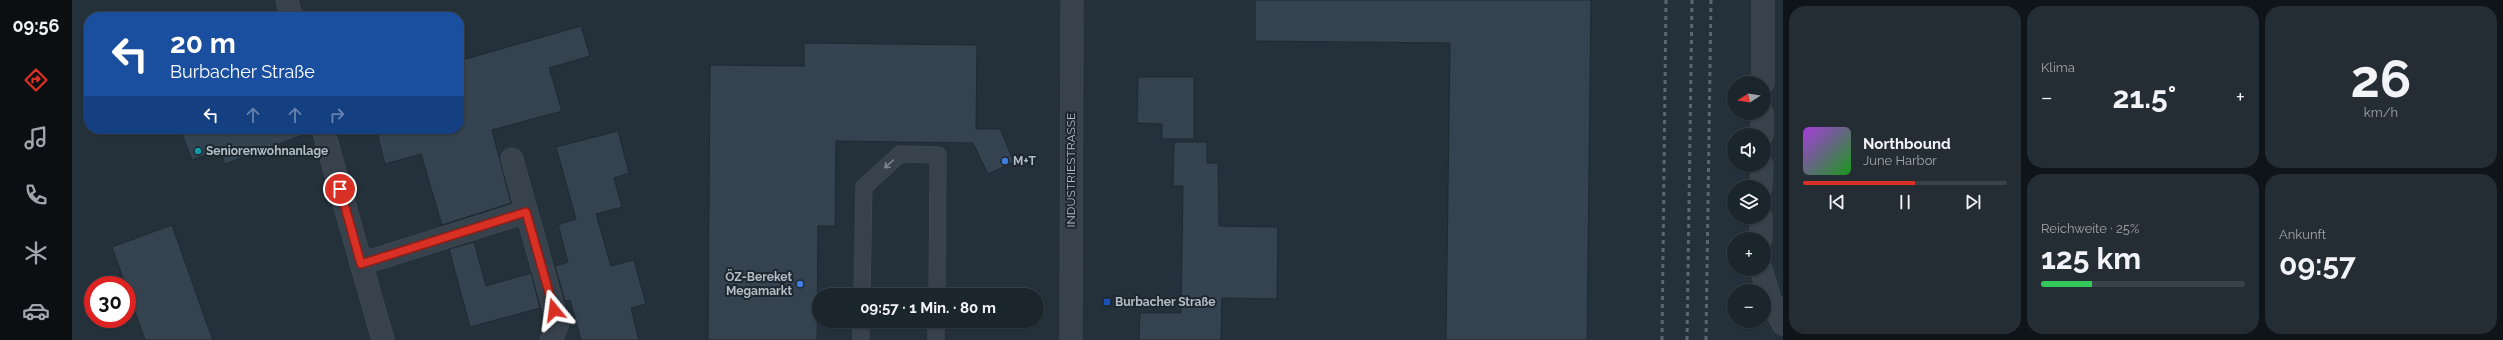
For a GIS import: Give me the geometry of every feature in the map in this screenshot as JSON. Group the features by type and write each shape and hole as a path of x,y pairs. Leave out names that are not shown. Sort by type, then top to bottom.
{"street":[{"path":"287,0 291,12"},
{"name":"INDUSTRIESTRASSE","path":"1072,0 1072,340"},
{"path":"1763,76 1764,0"},
{"path":"324,134 383,340"},
{"path":"512,159 558,324 551,340"},
{"path":"361,264 526,212"},
{"path":"1763,276 1770,299 1783,324"}],"lane":[{"path":"862,288 864,187 900,154 938,155 937,288"},
{"path":"861,328 861,340"},
{"path":"936,328 936,340"}],"building":[{"path":"1255,0 1591,0 1587,340 1446,340 1450,43 1255,41"},
{"path":"581,26 590,56 549,68 562,111 492,130 511,203 442,225 421,154 385,164 377,134 464,134 464,60"},
{"path":"804,43 977,45 976,129 1000,129 1014,162 988,174 973,143 836,141 835,226 818,226 817,288 812,288 812,328 817,328 817,340 708,340 710,65 804,66"},
{"path":"1138,77 1194,77 1194,139 1162,139 1162,124 1137,123"},
{"path":"618,131 629,173 614,178 622,207 596,214 611,266 634,260 646,304 631,308 639,340 581,340 570,300 565,301 555,266 568,262 558,225 576,219 556,147"},
{"name":"Seniorenwohnanlage","path":"182,134 306,134 225,164 220,150 192,160"},
{"path":"1174,142 1207,142 1207,163 1218,163 1219,226 1278,227 1277,299 1222,298 1221,340 1139,340 1140,313 1181,313 1183,186 1173,186"},
{"path":"172,225 213,340 145,340 136,315 136,276 122,276 112,247"},
{"path":"474,242 486,286 531,273 540,308 470,327 449,249"}],"railway":[{"path":"1662,340 1666,0"},
{"path":"1687,340 1692,0"},
{"path":"1706,340 1711,0"}],"place":[{"name":"Seniorenwohnanlage","path":"198,151"},
{"name":"M+T","path":"1005,161"},
{"name":"ÖZ-Bereket Megamarkt","path":"800,284"},
{"name":"Burbacher Straße","path":"1107,302"}],"route":[{"path":"340,189 361,264 526,212 554,310"}]}
